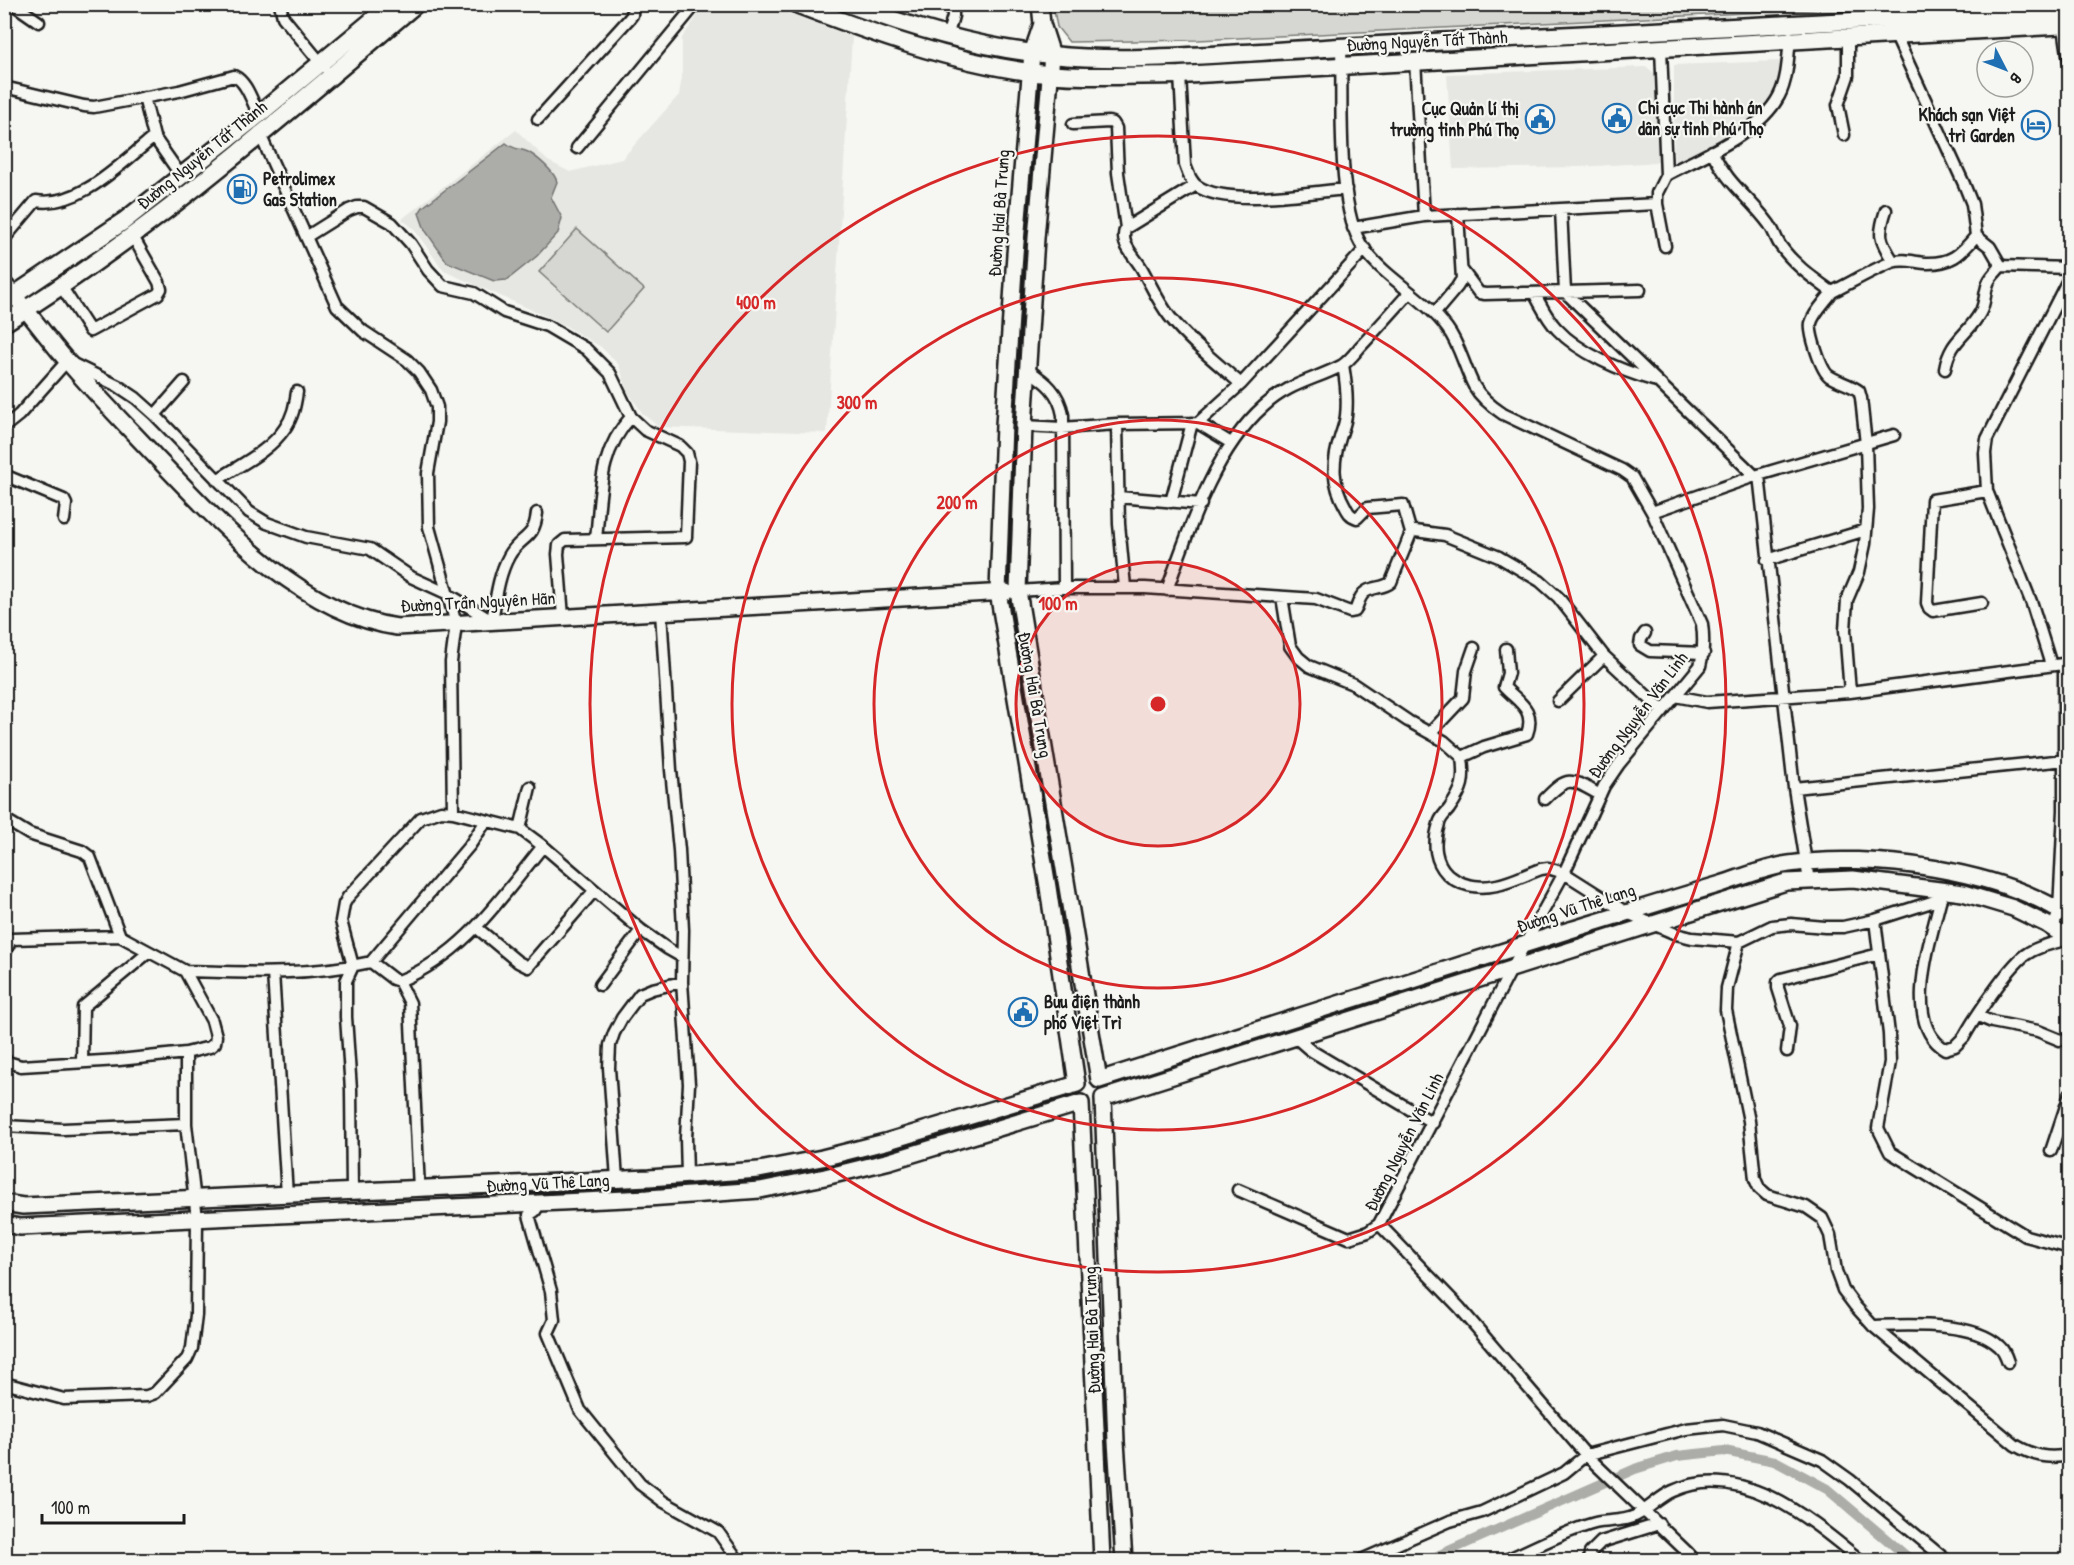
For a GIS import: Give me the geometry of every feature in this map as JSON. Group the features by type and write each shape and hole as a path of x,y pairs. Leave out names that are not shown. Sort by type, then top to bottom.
{"main road":[{"name":"Đường Nguyễn Tất Thành","path":"326,70 392,4"},
{"name":"Đường Nguyễn Tất Thành","path":"8,294 124,221 416,4"},
{"name":"Đường Nguyễn Tất Thành","path":"796,4 923,48 972,61 1051,74 1180,75 1415,60 1662,48 1790,34 1848,38 1892,28"},
{"name":"Đường Nguyễn Tất Thành","path":"853,5 948,34 1032,53 1178,57 1341,47 1790,34 2066,18"},
{"name":"Đường Nguyễn Tất Thành","path":"4,323 132,235 257,123"}],"street":[{"path":"13,4 39,22"},
{"path":"280,4 283,16 326,70"},
{"path":"538,119 628,20 632,15 633,4"},
{"path":"577,148 696,4"},
{"path":"948,34 953,16 953,4"},
{"name":"Đường Hai Bà Trưng","path":"1040,4 1042,24 1052,55 1036,238 1024,426 1018,591 1099,1080"},
{"path":"2066,18 2070,68"},
{"name":"Đường Hai Bà Trưng","path":"1042,24 1032,53 1030,72 1006,391 998,592 1048,886 1077,1084"},
{"path":"1892,28 1964,184 1972,204 1976,236 1990,247 2001,266"},
{"path":"1666,175 1739,135 1767,113 1785,80 1790,34"},
{"path":"1844,135 1838,105 1848,76 1848,38"},
{"name":"Đường Nguyễn Văn Linh","path":"1341,47 1346,189 1353,228 1365,249 1435,313 1448,328 1474,387 1486,402 1503,414 1622,470 1632,477 1652,512 1702,624 1704,652 1700,666 1619,764 1600,795 1564,873 1524,945 1379,1224 1459,1307 1590,1459 1659,1524 1692,1560"},
{"path":"1662,48 1666,175 1658,194 1657,204 1665,246"},
{"path":"1415,60 1424,216"},
{"path":"1180,75 1185,165 1190,178 1196,185 1216,194 1237,198 1346,189"},
{"path":"4,87 94,107 179,91 234,76 244,84 257,123 337,306 363,331 407,360 422,375 437,407 437,422 428,472 429,527 456,624 451,662 453,812"},
{"path":"144,97 154,137 182,177"},
{"path":"1073,124 1113,123 1116,128 1118,174 1126,228 1123,235 1124,242 1142,268 1154,294 1171,318 1241,384"},
{"path":"4,239 36,201 48,203 78,194 95,184 154,137"},
{"path":"1712,151 1727,179 1770,226 1789,256 1805,273 1832,292"},
{"path":"1126,228 1196,185"},
{"path":"1353,228 1424,216 1657,204"},
{"path":"306,237 349,210 364,207 392,223 443,286 474,293 504,312 547,326 586,349 610,374 631,417 645,430 680,446 687,453 689,461 686,537 565,540 559,545 558,554 563,617"},
{"path":"1561,209 1565,292 1757,476 1794,788 1809,881"},
{"path":"1886,210 1880,230 1880,239 1893,261"},
{"path":"1435,313 1462,279 1458,214"},
{"path":"60,286 90,331 158,294 161,289 159,282 132,235"},
{"path":"1850,692 1845,630 1848,600 1859,572 1868,509 1866,444 1861,398 1859,391 1824,372 1810,326 1812,319 1832,292 1893,261 1906,259 1924,263 1950,261 1958,256 1976,236"},
{"path":"1171,502 1195,423 1241,384 1365,249"},
{"path":"2001,266 2070,268"},
{"path":"1945,369 1947,355 1981,312 1986,299 1988,282 2001,266"},
{"path":"1462,270 1479,293 1640,290"},
{"path":"2051,665 2032,604 1987,491 1985,453 1987,439 2070,276"},
{"path":"1167,590 1201,504 1231,443 1264,405 1305,380 1343,365 1410,292"},
{"path":"1534,293 1556,329 1568,339 1622,371 1656,381"},
{"name":"Đường Trần Nguyên Hãn","path":"8,294 27,309 67,362 186,489 253,550 298,586 337,609 375,623 397,627 1018,591"},
{"path":"4,427 19,415 67,362 118,386 136,398 249,512 267,524 306,537 370,549 411,577 446,593 492,621 498,585 510,556 532,532 537,513"},
{"path":"1018,591 1125,587 1316,599 1326,601 1340,609 1355,611 1362,594 1391,582 1411,533 1403,505 1367,508 1357,518 1349,513 1341,500 1335,482 1333,463 1346,418 1347,395 1343,365"},
{"path":"1028,370 1046,382 1057,396 1063,414 1064,588"},
{"path":"155,415 184,382"},
{"path":"217,480 273,442 286,428 297,392"},
{"path":"596,539 603,470 619,430 631,417"},
{"path":"1024,426 1062,428 1117,424 1195,423 1231,443"},
{"path":"1117,424 1118,497 1125,587"},
{"path":"1652,512 1757,476 1894,435"},
{"path":"4,475 64,500 66,504 64,520"},
{"path":"1982,603 1933,611 1927,603 1932,500 1987,491"},
{"path":"1118,497 1201,504"},
{"path":"1767,560 1866,530"},
{"path":"1411,533 1415,531 1445,535 1499,557 1540,581 1558,597 1604,656 1663,711"},
{"path":"1282,597 1290,645 1298,657 1309,666 1353,684 1394,712 1444,741 1462,757 1465,777 1461,793 1440,821 1434,841 1438,863 1452,879 1476,886 1497,885 1548,868 1564,873 1627,913 1676,934 1739,942 1772,926 1791,924 1843,927 1875,920 1942,894"},
{"path":"662,612 671,770 679,850 682,982 689,1084 687,1174"},
{"path":"1645,633 1640,645 1650,651 1704,652"},
{"path":"1430,733 1463,698 1466,670 1474,648"},
{"path":"1462,757 1484,747 1527,734 1529,729 1525,706 1503,687 1508,673 1506,650"},
{"path":"1558,701 1604,656"},
{"path":"1675,696 1707,702 1850,692 2067,663 2064,913 2053,929"},
{"path":"1794,788 2065,760"},
{"path":"1545,799 1558,786 1568,781 1579,783 1600,795"},
{"path":"520,829 530,787"},
{"path":"352,1192 351,1090 346,981 352,966 341,921 344,904 421,818 441,810 520,829 641,930 682,957"},
{"path":"4,819 28,834 82,851 90,857 120,936"},
{"path":"4,955 11,939 120,936 185,972 273,973 352,966 371,962 470,845 486,821"},
{"path":"399,981 455,949 477,928 543,846"},
{"name":"Đường Vũ Thê Lang","path":"1099,1080 1787,864 1853,860 1948,871 2012,888 2064,913"},
{"path":"1103,1098 1104,1088 1099,1080 1087,1077 1077,1084 1076,1094 1081,1103 1089,1106 1095,1105 1103,1098 1786,882 1853,879 1942,894 1979,897 2013,908 2069,939"},
{"path":"477,928 518,962 528,967 594,891"},
{"path":"1942,894 1924,975 1922,1012 1926,1028 1934,1043 1945,1050 1955,1046 2024,956 2037,948 2069,939"},
{"path":"1875,920 1889,1034 1890,1062 1878,1128 1890,1152 2026,1236 2070,1248"},
{"path":"600,985 641,930"},
{"path":"1739,942 1726,988 1726,1010 1749,1121 1755,1179 1759,1188 1767,1195 1806,1207 1822,1218 1830,1235 1836,1271 1843,1290 1873,1326 2015,1445 2035,1456 2070,1455"},
{"path":"82,1062 83,1007 149,952"},
{"path":"1787,1051 1790,1026 1778,982 1781,979 1879,954"},
{"path":"371,962 399,981 410,1003 419,1189"},
{"path":"4,1061 21,1066 82,1062 186,1053 210,1047 215,1043 216,1036 212,1021 185,972"},
{"path":"273,973 287,1195"},
{"path":"617,1179 609,1068 610,1045 622,1018 640,994 652,988 682,982"},
{"path":"1978,1016 1992,1022 2038,1031 2060,1040"},
{"path":"1295,1037 1310,1050 1433,1123"},
{"path":"4,1383 64,1400 140,1396 155,1393 186,1359 192,1348 195,1315 197,1219 186,1124 186,1053"},
{"name":"Đường Vũ Thê Lang","path":"4,1203 23,1206 195,1200 617,1179 764,1169 822,1158 885,1142 1077,1084"},
{"path":"2051,1151 2070,1094"},
{"name":"Đường Hai Bà Trưng","path":"1103,1098 1116,1431 1124,1560"},
{"name":"Đường Hai Bà Trưng","path":"1081,1103 1102,1560"},
{"name":"Đường Vũ Thê Lang","path":"4,1224 20,1227 197,1219 648,1198 768,1189 890,1161 1081,1103"},
{"path":"4,1126 63,1129 186,1124"},
{"path":"764,1169 768,1189"},
{"path":"1238,1190 1349,1238 1361,1235 1379,1224"},
{"path":"540,1203 529,1215 552,1298 554,1320 548,1333 579,1410 640,1484 664,1502 718,1532 738,1560"},
{"path":"1873,1326 1931,1325 1955,1328 1979,1335 1998,1344 2004,1351 2008,1362"},
{"path":"1361,1560 1450,1521 1482,1512 1590,1459 1686,1429 1723,1425 1757,1432 1822,1460 1850,1480 1946,1560"},
{"path":"1506,1560 1581,1528 1596,1523 1623,1520 1641,1507 1672,1491 1693,1484 1726,1483 1755,1491 1787,1505 1860,1560"},
{"path":"1589,1560 1590,1553 1601,1542 1659,1524"}],"shaded area":[{"path":"1053,4 1908,5 1198,40 1069,42 1057,27"},
{"path":"705,5 767,5 852,37 827,433 659,427 643,414 628,392 619,365 601,347 559,322 444,271 413,228 402,219 516,130 548,161 570,172 622,159 679,95 682,77 682,38"},
{"path":"1781,61 1779,86 1766,107 1750,121 1674,165 1674,65"},
{"path":"1647,67 1656,75 1661,162 1577,167 1453,169 1447,74"},
{"path":"506,143 532,154 556,178 557,182 551,197 562,218 558,233 537,256 507,280 494,281 447,262 425,230 419,213 423,207"},
{"path":"577,229 644,289 606,332 539,272"}],"waterway":[{"path":"1428,1560 1635,1469 1677,1456 1724,1451 1775,1461 1827,1489 1911,1560"}],"place":[{"name":"Chi cục Thi hành án dân sự tỉnh Phú Thọ","path":"1617,118"},
{"name":"Cục Quản lí thị trường tỉnh Phú Thọ","path":"1540,119"},
{"name":"Khách sạn Việt trì Garden","path":"2036,125"},
{"name":"Petrolimex Gas Station","path":"242,189"},
{"name":"Bưu điện thành phố Việt Trì","path":"1023,1012"}]}
